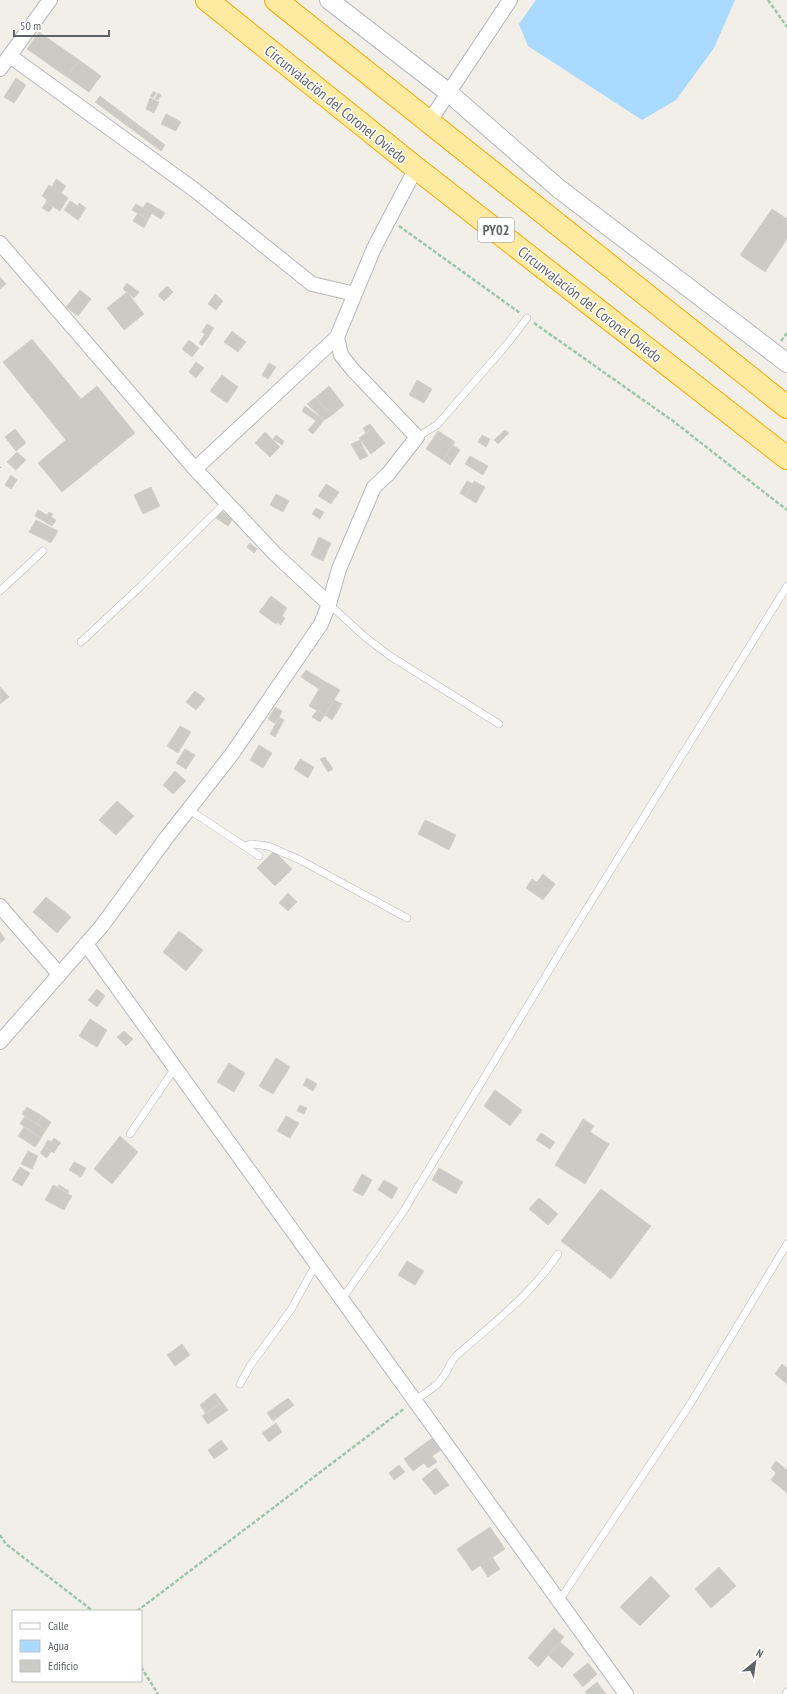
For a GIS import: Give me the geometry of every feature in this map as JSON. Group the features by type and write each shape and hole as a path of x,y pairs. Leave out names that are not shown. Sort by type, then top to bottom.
{"highway":[{"name":"Circunvalación del Coronel Oviedo","path":"207,0 416,168 787,458"},
{"name":"PY02","path":"276,0 787,407"}],"street":[{"path":"0,69 50,0"},
{"path":"328,0 449,93 558,188 787,363"},
{"path":"429,122 510,0"},
{"path":"10,56 196,191 312,284 355,294"},
{"path":"195,469 337,337 374,248 416,168"},
{"path":"0,243 195,469 276,555 329,604"},
{"path":"0,1042 101,926 188,809 232,754 321,624 329,604 339,569 374,487 388,474 417,437 353,370 341,355 337,337"},
{"path":"0,906 59,974"},
{"path":"86,944 626,1694"}],"lane":[{"path":"417,437 437,425 508,343 527,318"},
{"path":"81,642 226,502"},
{"path":"0,591 43,551"},
{"path":"342,1299 403,1212 564,946 787,586"},
{"path":"329,604 365,637 390,656 499,724"},
{"path":"188,809 259,856"},
{"path":"244,846 252,844 268,846 300,860 407,918"},
{"path":"130,1134 175,1068"},
{"path":"559,1601 689,1406 787,1244"},
{"path":"414,1400 443,1378 454,1358 490,1328 514,1304 546,1271 558,1254"},
{"path":"240,1384 250,1366 292,1308 316,1264"}],"path":[{"path":"768,0 787,27"},
{"path":"389,218 673,421 787,510"},
{"path":"138,1610 414,1400"},
{"path":"0,1535 6,1544 92,1610"},
{"path":"142,1669 158,1694"}],"water":[{"path":"536,0 735,0 714,48 676,100 642,120 528,46 519,24"}],"building":[{"path":"39,32 79,60 67,77 27,49"},
{"path":"79,60 101,76 89,92 67,77"},
{"path":"16,78 26,85 14,103 4,97"},
{"path":"154,91 156,93 153,98 150,96"},
{"path":"158,93 161,95 158,100 155,99"},
{"path":"100,96 165,145 161,151 95,102"},
{"path":"150,98 159,102 154,113 146,109"},
{"path":"166,114 181,122 176,131 161,124"},
{"path":"56,179 66,186 61,193 68,198 60,211 46,202 47,200 42,196 49,185 52,187"},
{"path":"70,201 78,206 79,203 86,208 78,220 64,210"},
{"path":"46,202 53,207 49,212 42,208"},
{"path":"147,202 165,213 161,219 143,208"},
{"path":"136,204 152,213 148,220 132,210"},
{"path":"772,209 787,219 787,239 765,272 740,255"},
{"path":"138,213 148,220 144,228 133,221"},
{"path":"0,277 6,284 0,289"},
{"path":"127,283 139,292 134,298 123,289"},
{"path":"167,286 173,292 164,301 158,295"},
{"path":"80,290 91,299 78,316 66,307"},
{"path":"127,292 144,314 124,330 107,308"},
{"path":"215,294 223,301 216,310 208,304"},
{"path":"207,324 214,328 210,334 207,331 205,334 202,332"},
{"path":"207,331 210,334 202,346 199,343"},
{"path":"232,331 246,342 238,352 224,342"},
{"path":"32,339 81,399 97,386 135,433 62,492 38,463 66,440 3,362"},
{"path":"189,340 199,348 192,357 182,349"},
{"path":"196,362 204,368 196,378 189,372"},
{"path":"269,363 276,367 268,379 262,375"},
{"path":"222,375 238,387 227,403 210,391"},
{"path":"417,380 432,389 424,403 409,395"},
{"path":"329,386 344,405 331,416 316,397"},
{"path":"316,397 331,416 324,420 307,404"},
{"path":"305,406 324,420 313,434 308,430 316,421 302,411"},
{"path":"370,424 373,428 366,433 363,428"},
{"path":"373,428 385,443 371,454 359,438"},
{"path":"15,429 26,443 16,451 5,437"},
{"path":"505,430 509,433 498,444 494,440"},
{"path":"438,431 455,442 443,460 426,449"},
{"path":"265,432 280,447 270,457 255,443"},
{"path":"276,435 284,441 282,445 273,439"},
{"path":"482,435 490,439 486,447 478,442"},
{"path":"360,440 363,447 355,451 351,444"},
{"path":"452,445 460,450 450,465 443,460"},
{"path":"363,447 368,456 360,460 355,451"},
{"path":"17,452 26,460 16,470 7,462"},
{"path":"470,456 488,466 483,475 465,464"},
{"path":"11,475 17,480 11,489 5,485"},
{"path":"467,481 473,484 466,497 460,493"},
{"path":"474,481 485,487 476,503 466,497"},
{"path":"326,484 339,492 331,504 318,496"},
{"path":"151,487 160,506 143,514 134,495"},
{"path":"276,494 289,501 283,512 270,505"},
{"path":"316,508 324,512 320,519 312,514"},
{"path":"38,510 47,515 49,512 53,514 51,517 56,520 52,526 35,516"},
{"path":"221,511 233,519 228,526 216,518"},
{"path":"36,520 58,531 51,543 29,532"},
{"path":"319,537 331,543 323,561 311,555"},
{"path":"250,543 257,549 254,553 247,547"},
{"path":"271,596 287,608 282,616 285,618 281,625 277,622 276,624 259,612"},
{"path":"306,670 324,681 319,689 301,677"},
{"path":"324,681 340,690 325,715 309,706"},
{"path":"0,687 9,697 0,704"},
{"path":"195,691 205,699 196,710 186,702"},
{"path":"334,700 342,704 332,720 325,715"},
{"path":"275,707 282,711 276,724 268,719"},
{"path":"317,710 325,715 320,722 312,717"},
{"path":"279,717 284,720 275,737 270,734"},
{"path":"180,726 191,732 178,753 167,746"},
{"path":"259,745 272,753 263,768 250,760"},
{"path":"185,749 195,755 186,769 176,763"},
{"path":"325,757 333,769 328,772 320,759"},
{"path":"300,759 314,767 308,778 294,769"},
{"path":"175,771 186,781 173,794 163,785"},
{"path":"117,801 134,816 116,835 99,820"},
{"path":"425,820 456,835 449,850 418,834"},
{"path":"274,851 292,869 275,886 257,868"},
{"path":"543,874 555,884 550,891 537,882"},
{"path":"532,879 550,891 543,900 526,888"},
{"path":"288,893 297,902 288,911 279,903"},
{"path":"46,897 71,917 57,933 33,912"},
{"path":"179,931 203,950 186,971 163,952"},
{"path":"0,932 5,939 0,943"},
{"path":"97,989 105,996 97,1007 88,1000"},
{"path":"90,1019 107,1030 97,1047 79,1036"},
{"path":"124,1031 133,1039 126,1046 117,1037"},
{"path":"276,1058 290,1067 273,1094 259,1086"},
{"path":"229,1063 245,1073 234,1092 217,1082"},
{"path":"307,1078 317,1084 313,1091 303,1085"},
{"path":"495,1090 522,1110 510,1126 484,1106"},
{"path":"300,1105 307,1108 304,1114 297,1111"},
{"path":"27,1107 42,1116 37,1124 22,1114"},
{"path":"25,1116 46,1130 41,1138 20,1124"},
{"path":"42,1116 51,1122 46,1130 37,1124"},
{"path":"286,1116 299,1123 290,1138 277,1131"},
{"path":"583,1119 594,1126 590,1132 609,1144 585,1184 555,1165"},
{"path":"24,1127 41,1138 35,1147 18,1136"},
{"path":"541,1133 555,1142 550,1149 536,1140"},
{"path":"120,1136 138,1152 112,1184 94,1169"},
{"path":"54,1138 61,1143 58,1146 51,1142"},
{"path":"48,1140 58,1146 54,1153 44,1147"},
{"path":"44,1147 51,1151 47,1158 40,1153"},
{"path":"28,1151 38,1156 32,1169 21,1164"},
{"path":"74,1162 86,1168 81,1177 69,1170"},
{"path":"20,1167 30,1173 22,1186 12,1180"},
{"path":"439,1168 463,1182 456,1194 432,1180"},
{"path":"362,1174 372,1180 363,1196 353,1191"},
{"path":"384,1180 398,1188 392,1199 378,1190"},
{"path":"53,1185 72,1196 64,1210 45,1200"},
{"path":"59,1185 69,1191 68,1193 58,1187"},
{"path":"601,1189 651,1226 611,1279 561,1241"},
{"path":"539,1198 558,1214 548,1225 529,1209"},
{"path":"407,1261 424,1271 415,1285 398,1275"},
{"path":"182,1344 190,1355 175,1366 167,1355"},
{"path":"782,1364 787,1368 787,1384 775,1374"},
{"path":"215,1393 222,1402 206,1414 200,1405"},
{"path":"288,1398 294,1405 273,1421 267,1413"},
{"path":"222,1402 228,1410 208,1424 202,1416"},
{"path":"276,1423 282,1432 269,1442 262,1433"},
{"path":"432,1438 441,1450 432,1456 437,1462 428,1468 424,1463 413,1471 404,1459"},
{"path":"221,1440 228,1449 214,1459 208,1450"},
{"path":"776,1461 787,1470 787,1493 771,1480 776,1473 771,1468"},
{"path":"399,1465 405,1472 394,1480 389,1473"},
{"path":"436,1468 449,1485 435,1495 422,1479"},
{"path":"490,1527 505,1549 472,1571 457,1549"},
{"path":"492,1557 500,1569 488,1577 480,1565"},
{"path":"719,1567 736,1586 711,1608 695,1589"},
{"path":"651,1576 670,1596 640,1626 620,1607"},
{"path":"554,1628 564,1637 538,1667 528,1658"},
{"path":"560,1642 574,1654 562,1668 548,1655"},
{"path":"588,1663 597,1674 583,1687 573,1675"},
{"path":"597,1682 606,1694 587,1694 585,1692"}]}
